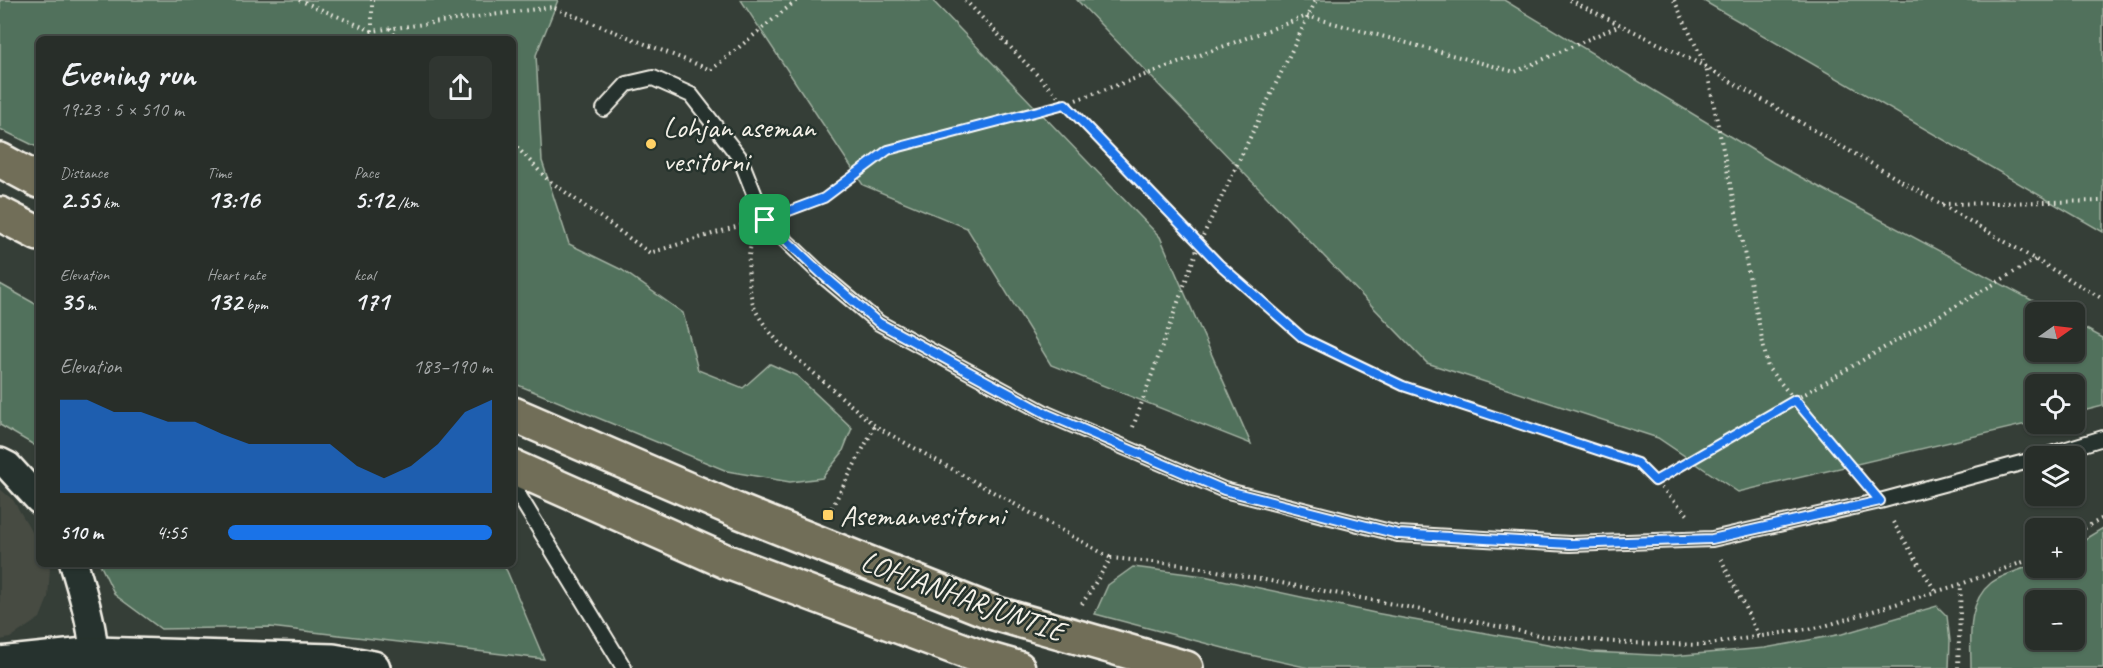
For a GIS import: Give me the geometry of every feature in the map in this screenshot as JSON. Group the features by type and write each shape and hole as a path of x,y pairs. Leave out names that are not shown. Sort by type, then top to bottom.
{"highway":[{"path":"0,160 36,179"},
{"path":"0,214 36,232"},
{"name":"LOHJANHARJUNTIE","path":"516,415 738,511 994,613 1186,668"},
{"name":"LOHJANHARJUNTIE","path":"516,468 725,561 983,658 1018,668"}],"street":[{"path":"0,462 8,466 36,497"},
{"path":"75,567 84,598 94,661"},
{"path":"0,664 94,661 333,661 373,668"}],"lane":[{"path":"604,109 627,84 652,78 691,95 740,158 765,220 824,276 879,323 1047,414 1224,490 1398,534 1570,544 1712,539 1880,501 2025,462"},
{"path":"2077,446 2103,438"},
{"path":"516,491 624,668"}],"path":[{"path":"299,0 372,30 552,7 711,70 797,0"},
{"path":"372,0 372,30"},
{"path":"965,0 1199,244 1303,338 1403,386 1637,463 1712,539 1759,636"},
{"path":"1125,448 1199,244 1316,0"},
{"path":"1570,0 1706,67 2103,298"},
{"path":"1674,0 1706,67 1768,368 1880,501 1936,592"},
{"path":"516,146 547,179 650,253 765,220 824,198 888,150 1065,104 1307,15 1515,72 1620,25"},
{"path":"390,28 395,36"},
{"path":"1942,204 2103,201"},
{"path":"765,220 751,244 748,275 754,307 780,344 875,426 1111,558 1185,565 1393,604 1543,636 1628,644 1703,645 1821,627 1961,584 2025,561"},
{"path":"1655,481 2036,259"},
{"path":"828,515 875,426"},
{"path":"2085,528 2103,518"},
{"path":"1082,605 1111,558"},
{"path":"1958,668 1961,584"}],"shaded area":[{"path":"0,489 13,500 36,539 36,567 50,568 48,598 40,618 10,638 0,640"}],"green space":[{"path":"0,0 558,0 536,55 542,161 569,244 622,270 683,313 698,370 743,388 770,364 797,376 852,428 842,453 822,478 790,482 727,471 516,384 516,36 36,36 36,147 0,129"},
{"path":"741,0 932,0 1160,237 1251,444 1051,365 967,228 863,185"},
{"path":"1077,0 1504,0 1774,163 2035,302 2025,302 2025,362 2085,362 2085,328 2103,338 2103,406 2085,410 2085,374 2025,374 2025,424 1738,492 1658,438 1427,363"},
{"path":"1702,0 2103,0 2103,232"},
{"path":"0,284 36,304 36,446 0,425"},
{"path":"2103,528 2103,668 1971,668 1972,622 1977,601 1991,583 2025,568 2025,578 2085,578 2085,539"},
{"path":"101,567 504,567 544,659 270,627 161,629 115,595"},
{"path":"1133,567 1204,576 1375,613 1592,652 1672,656 1765,648 1842,634 1937,606 1947,616 1950,641 1949,668 1309,668 1246,654 1095,614 1108,585"}],"place":[{"name":"Lohjan aseman vesitorni","path":"651,144"},
{"name":"Asemanvesitorni","path":"828,515"}],"route":[{"path":"1065,104 1219,264 1303,338 1403,386 1637,463 1655,481 1795,400 1880,501 1712,539 1570,544 1398,534 1224,490 1047,414 879,323 824,276 765,220 824,198 888,150 1065,104"}]}
